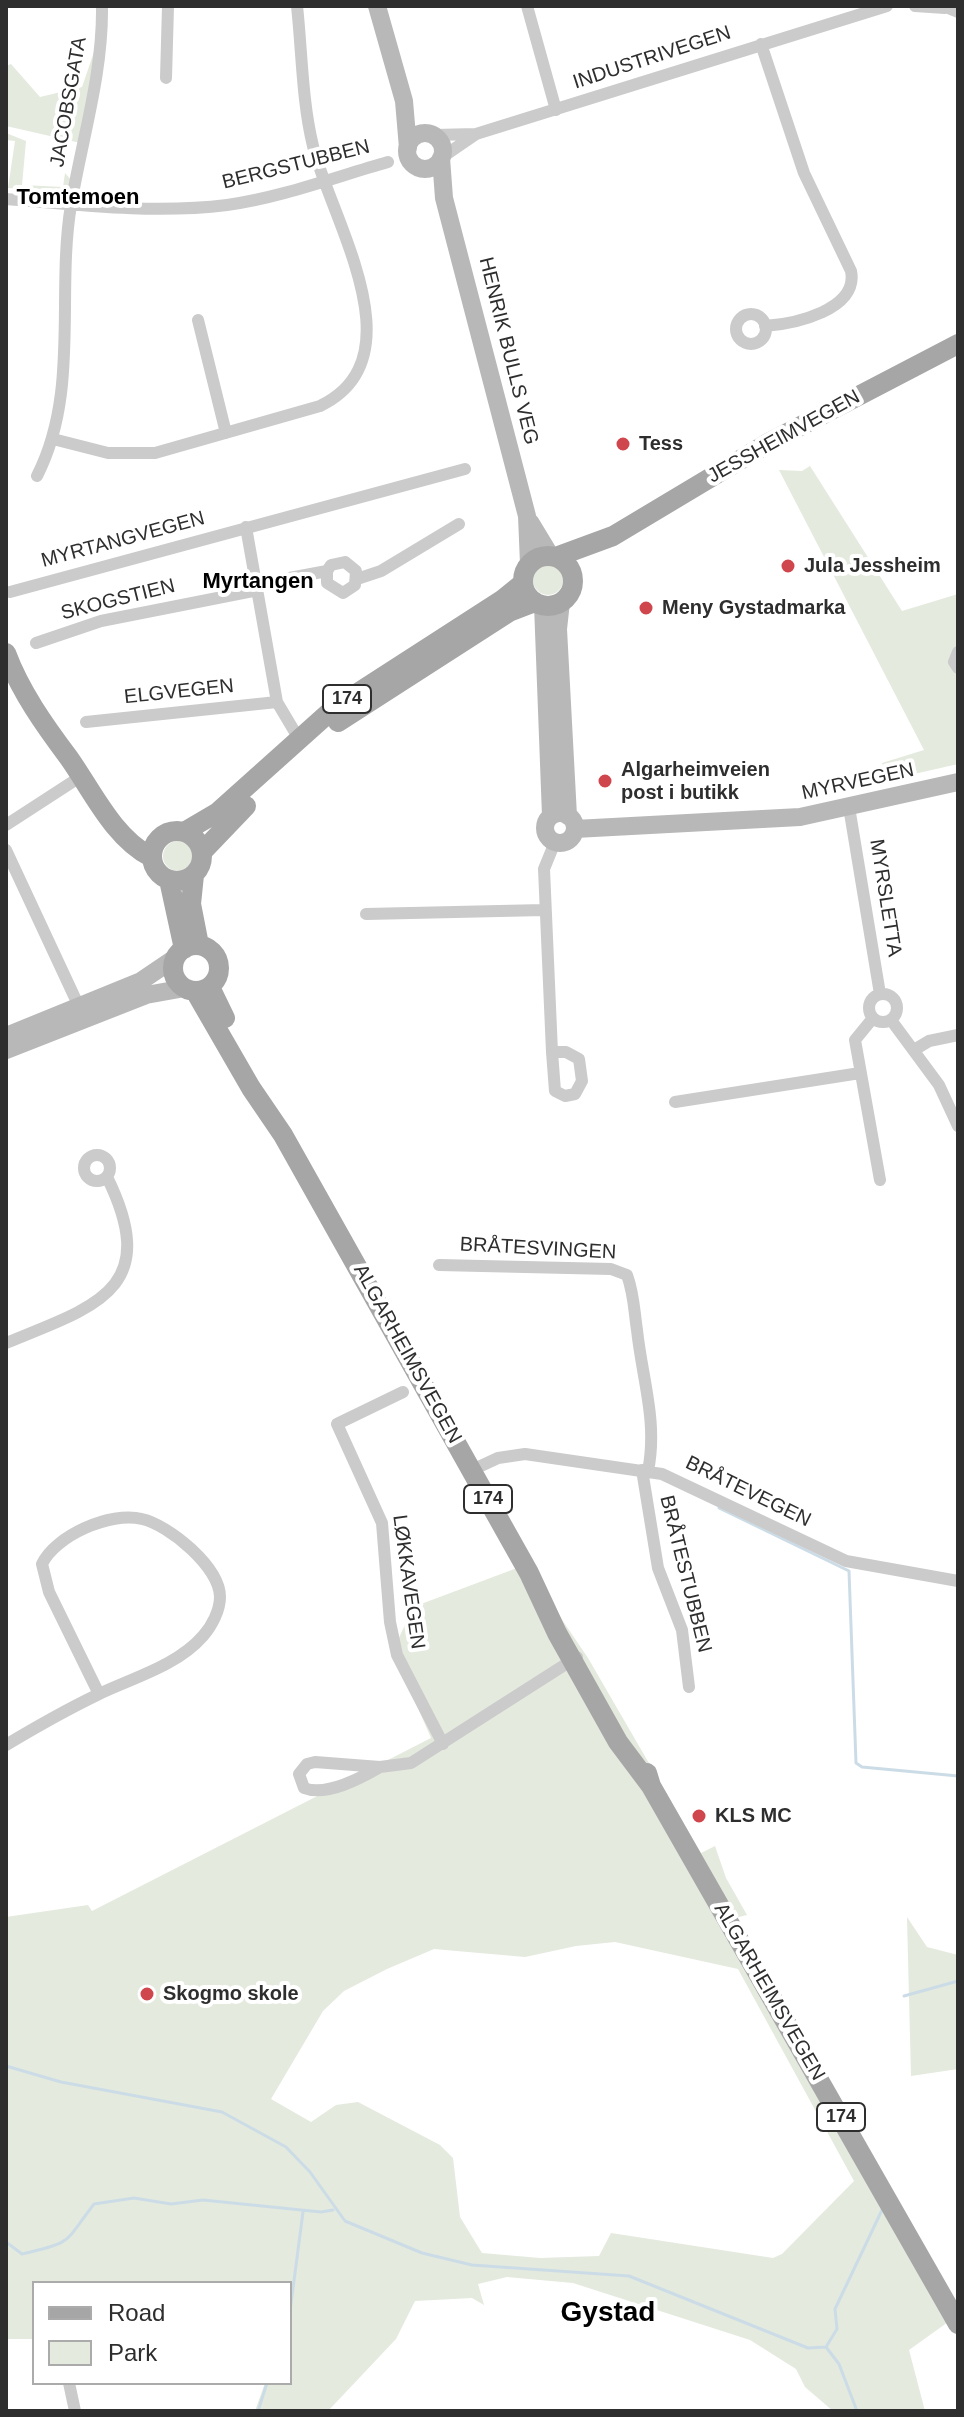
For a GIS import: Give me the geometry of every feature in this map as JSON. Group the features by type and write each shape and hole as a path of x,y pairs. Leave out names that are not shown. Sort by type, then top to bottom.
{"main road":[{"name":"JESSHEIMVEGEN","path":"553,556 613,536 757,449 958,344"},
{"name":"JESSHEIMVEGEN","path":"573,579 613,536"},
{"name":"174","path":"163,835 184,832 218,812 299,739 372,682 502,600 526,573 553,556"},
{"path":"553,556 568,565 573,579"},
{"path":"526,573 546,603"},
{"name":"174","path":"186,951 208,948 218,959 219,974 197,988 175,976 186,951 194,875 201,864 202,852 222,828 337,723 509,612 546,603 570,592 573,579"},
{"path":"6,643 64,742 68,757"},
{"path":"6,653 49,733 129,840 151,857 163,835"},
{"path":"114,821 149,835 163,835"},
{"path":"184,832 196,839 202,852"},
{"name":"174","path":"151,857 155,869 169,880 186,951"},
{"path":"169,880 182,881 194,875"},
{"name":"ALGARHEIMSVEGEN","path":"197,988 251,1088 283,1135 472,1470 576,1658 618,1742 651,1786 958,2324"}],"street":[{"name":"JACOBSGATA","path":"37,476 53,439 63,371 71,204 99,62 102,6"},
{"path":"166,78 168,6"},
{"path":"53,439 89,450 139,455 332,401 349,386 362,367 367,346 366,313 324,181 307,115 297,6"},
{"name":"HENRIK BULLS VEG","path":"377,6 404,101 409,159 444,198"},
{"path":"527,6 556,110"},
{"name":"INDUSTRIVEGEN","path":"432,134 476,134 887,6"},
{"path":"915,6 950,11"},
{"path":"761,44 804,173 851,271 853,284 847,296 817,313 799,321 765,326"},
{"name":"HENRIK BULLS VEG","path":"404,101 441,144 444,198 527,516 526,573"},
{"path":"408,148 416,135 432,134"},
{"name":"INDUSTRIVEGEN","path":"441,158 476,134"},
{"path":"419,167 433,166 441,158"},
{"name":"BERGSTUBBEN","path":"6,199 202,208 259,199 388,162"},
{"path":"198,320 226,433"},
{"name":"MYRTANGVEGEN","path":"10,592 465,469"},
{"name":"HENRIK BULLS VEG","path":"527,516 553,556"},
{"path":"357,579 352,565 345,562 331,565 327,571 327,583 336,592 350,590 357,579 372,576 459,524"},
{"path":"246,527 277,702 299,739"},
{"name":"SKOGSTIEN","path":"36,643 101,621 327,571"},
{"path":"546,603 568,840 555,842"},
{"path":"958,652 954,658 958,668"},
{"name":"ELGVEGEN","path":"86,722 277,702"},
{"path":"6,825 80,777"},
{"name":"MYRVEGEN","path":"565,820 785,818 958,782"},
{"name":"MYRSLETTA","path":"849,807 880,994"},
{"path":"555,842 545,828 565,820"},
{"path":"552,1052 544,869 555,842"},
{"path":"6,850 82,1013"},
{"path":"366,914 544,910"},
{"path":"6,1050 156,974 186,951"},
{"path":"6,1036 163,989 197,988"},
{"path":"880,994 889,995 896,1002 896,1012 891,1020 883,1022 873,1018 870,1003 880,994"},
{"path":"873,1018 856,1035 880,1180"},
{"path":"891,1020 939,1085 958,1126"},
{"path":"914,1050 929,1041 958,1035"},
{"path":"675,1102 860,1073"},
{"path":"6,1343 97,1300 124,1272 128,1249 125,1223 107,1177"},
{"name":"BRÅTESVINGEN","path":"439,1265 611,1269 627,1275 636,1306 636,1328 653,1430 645,1470"},
{"name":"LØKKAVEGEN","path":"403,1392 337,1424 373,1499 385,1534 390,1622 397,1655 443,1744"},
{"name":"BRÅTEVEGEN","path":"472,1470 498,1458 525,1454 645,1470 673,1478 846,1561 958,1581"},
{"name":"BRÅTESTUBBEN","path":"645,1470 658,1568 682,1630 689,1687"},
{"path":"6,1745 183,1652 203,1636 217,1611 219,1588 208,1564 154,1524 141,1518 108,1522 58,1543 42,1564 49,1592 99,1694"},
{"path":"380,1767 353,1781 317,1791 304,1788 299,1774 307,1764 315,1762 380,1767 411,1763 544,1675 576,1658"},
{"path":"69,2385 75,2411"}],"green space":[{"path":"95,49 85,144 6,126 6,66 11,64 40,97 82,87"},
{"path":"6,133 26,141 22,185 63,187 65,173 72,181 69,193 8,188 15,141 6,140"},
{"path":"810,466 902,611 958,594 958,764 888,780 882,763 924,750 779,470 802,471"},
{"path":"548,565 559,569 563,580 559,591 548,595 537,591 533,580 537,569"},
{"path":"178,841 189,845 193,856 189,867 178,871 167,867 163,856 167,845"},
{"path":"525,1565 588,1658 701,1853 715,1846 726,1878 747,1915 731,1919 955,2317 909,2350 925,2411 833,2411 805,2387 796,2369 750,2340 573,2283 507,2277 478,2284 484,2305 472,2298 415,2301 396,2339 328,2411 255,2411 264,2385 292,2385 292,2281 32,2281 32,2339 6,2339 6,1917 88,1905 92,1911 431,1738 393,1651 413,1607","holes":["615,1942 738,1969 854,2181 782,2254 773,2258 611,2233 599,2256 540,2258 482,2253 460,2217 453,2158 440,2145 358,2102 336,2105 311,2122 271,2099 323,2011 344,1991 387,1969 434,1949 525,1957 576,1946"]},
{"path":"907,1917 927,1947 958,1955 958,2069 911,2076"}],"waterway":[{"path":"719,1508 849,1571 856,1763 862,1767 958,1776"},
{"path":"904,1996 958,1981"},
{"path":"6,2066 61,2082 222,2112 286,2147 310,2172 345,2221 422,2253 472,2265 629,2276 808,2348 826,2347"},
{"path":"6,2242 22,2254 51,2247 72,2234 94,2204 134,2198 171,2204 203,2200 321,2212 333,2210"},
{"path":"826,2347 837,2329 835,2309 882,2210"},
{"path":"292,2296 303,2212"},
{"path":"826,2347 839,2364 857,2411"},
{"path":"258,2411 266,2385"}],"place":[{"name":"Tess","path":"623,444"},
{"name":"Jula Jessheim","path":"788,566"},
{"name":"Meny Gystadmarka","path":"646,608"},
{"name":"Algarheimveien post i butikk","path":"605,781"},
{"name":"KLS MC","path":"699,1816"},
{"name":"Skogmo skole","path":"147,1994"}],"district":[{"name":"Tomtemoen","path":"78,198"},
{"name":"Myrtangen","path":"258,582"},
{"name":"Gystad","path":"608,2313"}]}
